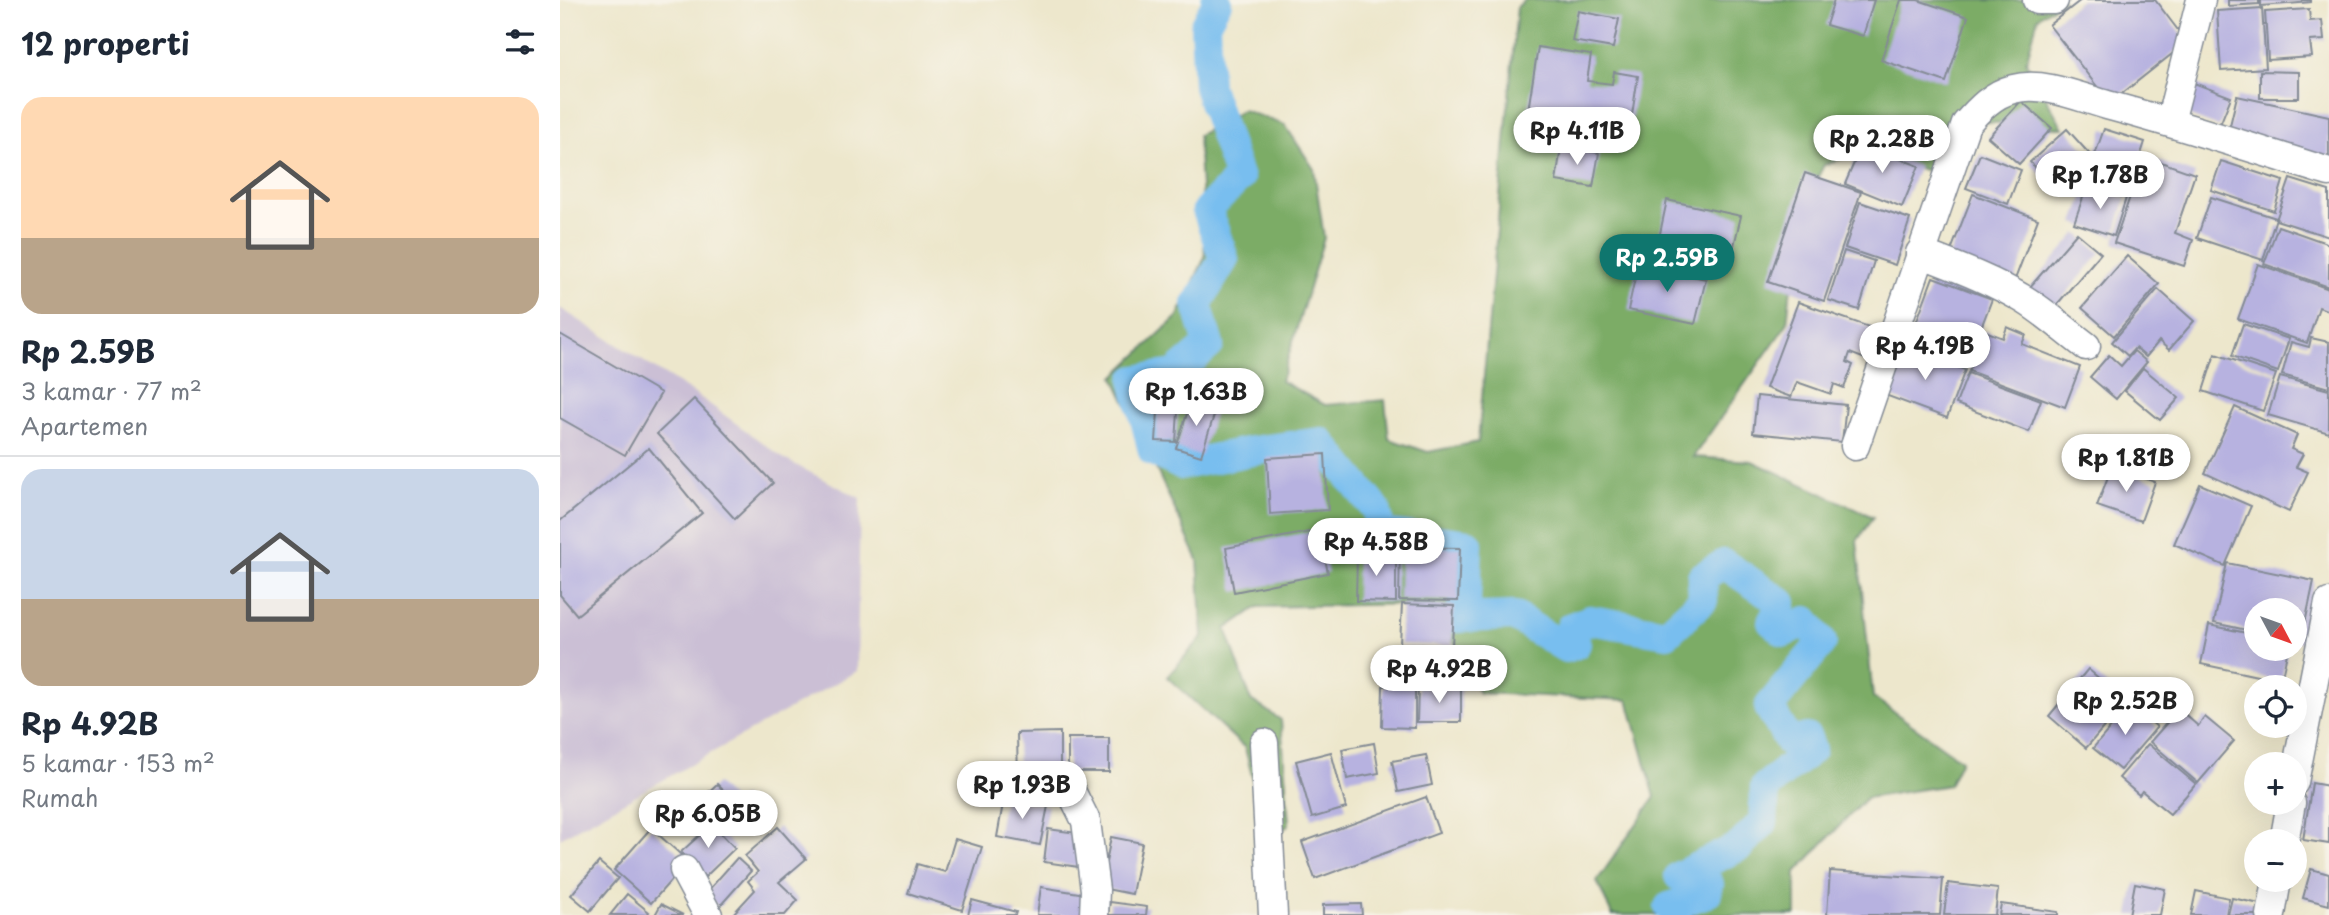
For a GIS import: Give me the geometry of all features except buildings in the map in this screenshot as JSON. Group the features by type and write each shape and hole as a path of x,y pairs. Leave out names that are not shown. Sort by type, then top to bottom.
{"street":[{"path":"2037,0 2054,0"},
{"path":"2171,122 2201,0"},
{"path":"1855,446 1966,124 1980,108 1995,97 2013,89 2046,88 2171,122 2329,172"},
{"path":"1920,253 2011,292 2086,346"},
{"path":"2304,752 2318,712 2329,603"},
{"path":"1264,743 1273,915"},
{"path":"1069,787 1086,821 1095,890 1094,915"},
{"path":"684,870 708,915"},
{"path":"2271,915 2275,892"}],"shaded area":[{"path":"560,308 701,398 786,460 860,498 857,671 560,838"}],"green space":[{"path":"1525,0 2063,0 2038,17 2026,62 2063,128 1973,121 1942,176 1865,150 1824,165 1799,213 1787,324 1693,457 1752,461 1873,517 1857,541 1873,697 1961,760 1949,785 1866,798 1796,872 1796,915 1612,915 1597,881 1655,797 1628,700 1479,693 1440,613 1415,604 1258,607 1226,629 1251,700 1281,720 1289,824 1269,843 1245,748 1167,677 1203,636 1198,560 1114,377 1178,316 1205,257 1198,135 1243,110 1285,125 1314,169 1324,238 1281,381 1325,405 1385,400 1389,439 1428,452 1478,442 1517,7"}],"waterway":[{"path":"1216,0 1205,24 1208,87 1239,178 1207,210 1224,259 1197,304 1209,345 1175,374 1135,380 1153,451 1181,465 1252,451 1321,442 1376,509 1381,533 1468,544 1466,600 1457,618 1514,616 1566,648 1576,644 1571,627 1590,620 1667,633 1703,600 1702,577 1724,564 1782,603 1772,622 1785,632 1806,621 1822,642 1769,707 1790,743 1807,738 1811,750 1765,787 1763,822 1740,846 1679,876 1709,884 1707,893 1669,907 1677,915"}]}
